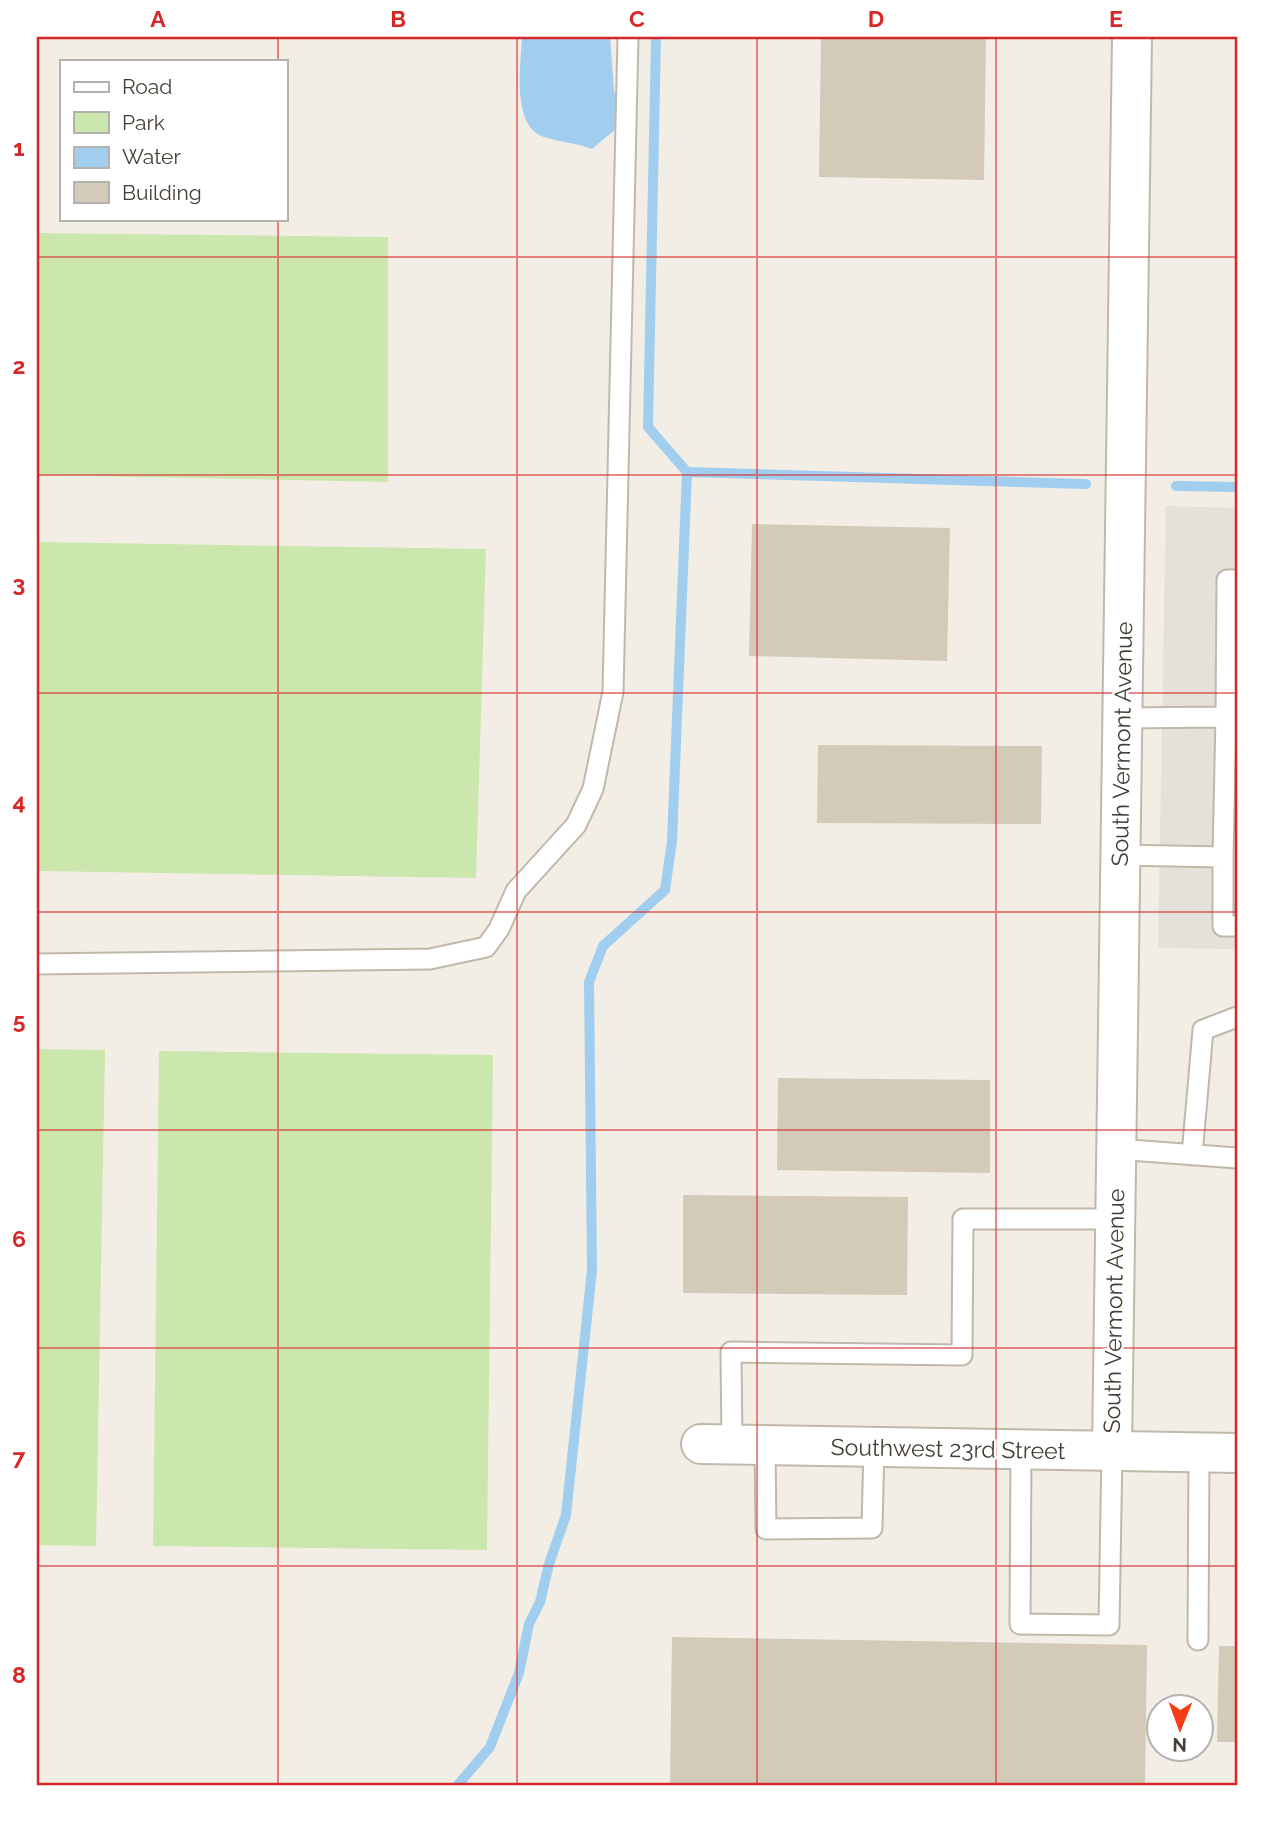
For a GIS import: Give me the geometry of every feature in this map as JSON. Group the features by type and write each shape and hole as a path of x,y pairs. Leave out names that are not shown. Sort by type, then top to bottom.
{"street":[{"name":"South Vermont Avenue","path":"1112,1450 1132,37"},
{"name":"Southwest 23rd Street","path":"733,1445 1237,1454"}],"lane":[{"path":"37,964 429,959 460,954 486,947 499,929 516,891 576,825 593,789 613,692 628,37"},
{"path":"1237,580 1227,580 1223,858 1223,926 1237,926"},
{"path":"1122,718 1226,718"},
{"path":"1120,855 1223,858"},
{"path":"1192,1155 1203,1030 1237,1017"},
{"path":"1116,1149 1237,1158"},
{"path":"874,1447 872,1528 766,1529 733,1445 731,1352 962,1355 963,1219 1115,1219"},
{"path":"1021,1449 1020,1624 1109,1625 1112,1450"},
{"path":"1198,1640 1199,1452"}],"shaded area":[{"path":"1166,506 1237,508 1237,949 1158,948"}],"green space":[{"path":"37,233 388,237 388,482 37,475"},
{"path":"37,542 486,549 476,878 37,871"},
{"path":"37,1049 105,1050 96,1546 37,1545"},
{"path":"159,1051 493,1055 487,1550 153,1546"}],"water":[{"path":"522,37 610,37 614,90 623,123 592,149 544,137 534,131 526,121 520,93"}],"building":[{"path":"821,37 986,37 984,180 819,177"},
{"path":"752,524 950,528 947,661 749,656"},
{"path":"818,745 1042,746 1041,824 817,823"},
{"path":"778,1078 990,1080 990,1173 777,1170"},
{"path":"683,1195 908,1197 907,1295 683,1293"},
{"path":"672,1637 1147,1645 1146,1694 1144,1694 1145,1786 670,1786"},
{"path":"1219,1646 1237,1646 1237,1742 1217,1742"}],"waterway":[{"path":"457,1786 490,1747 519,1673 529,1624 540,1602 549,1564 566,1515 592,1270 589,982 603,946 665,890 672,841 687,472 648,427 656,37"},
{"path":"687,472 1086,484"},
{"path":"1176,486 1237,487"}]}
